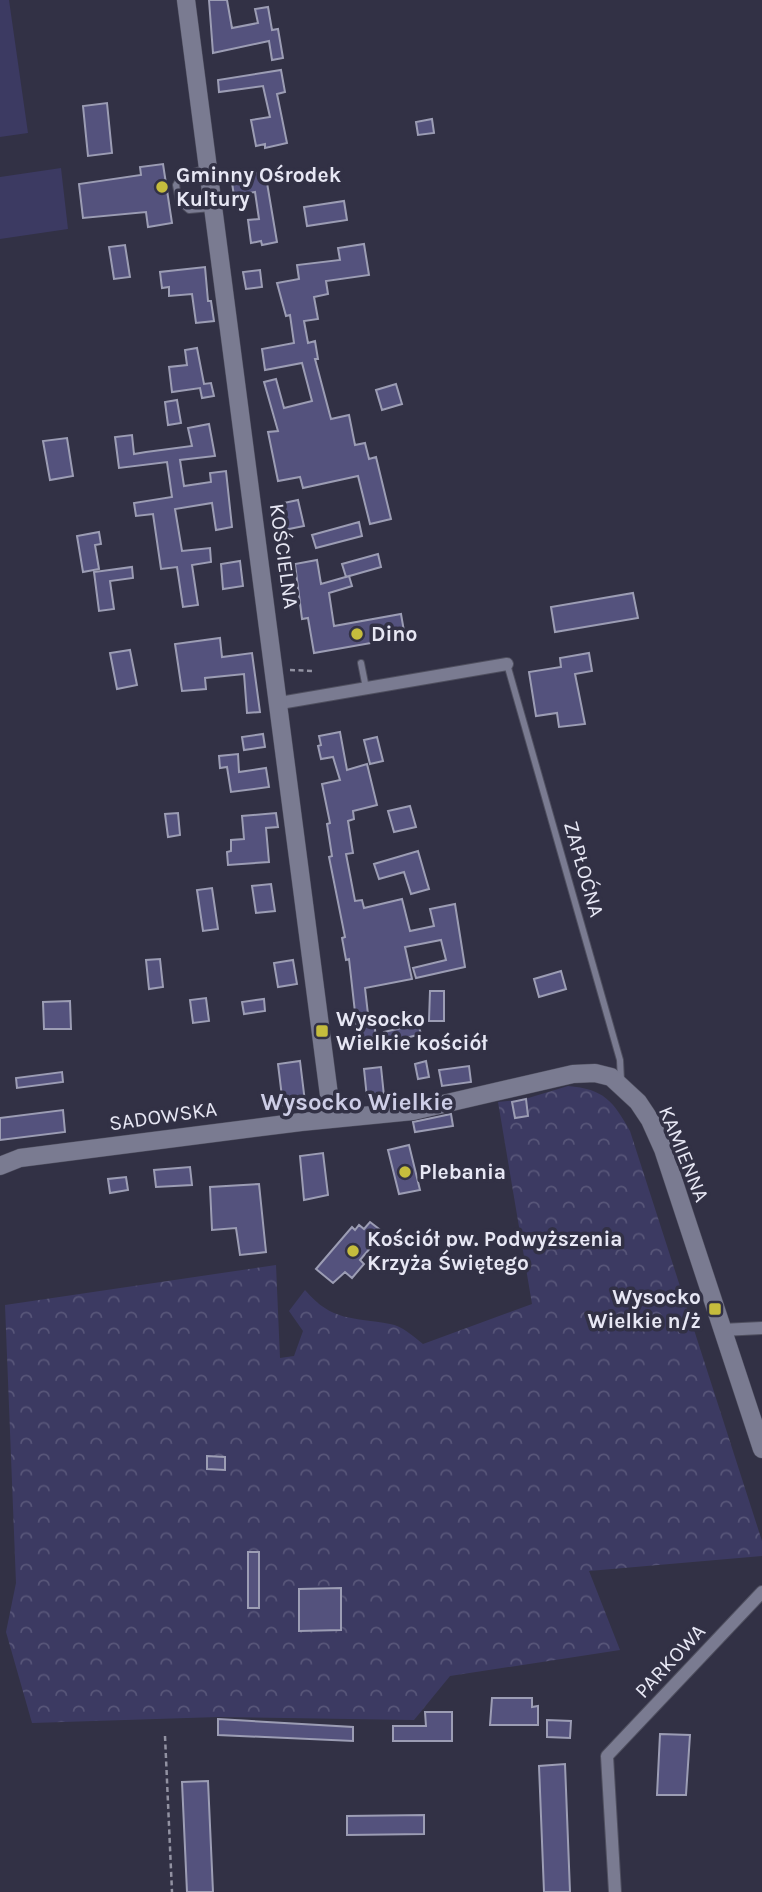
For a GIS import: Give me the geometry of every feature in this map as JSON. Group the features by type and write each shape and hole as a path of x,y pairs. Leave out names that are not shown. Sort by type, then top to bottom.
{"street":[{"name":"KOŚCIELNA","path":"186,0 281,703 332,1118"},
{"path":"281,703 507,664"},
{"path":"332,1118 445,1105 573,1074 595,1073 621,1084"},
{"name":"KAMIENNA","path":"621,1084 638,1102 663,1149 762,1448"},
{"name":"SADOWSKA","path":"0,1166 20,1158 332,1118"},
{"path":"722,1330 762,1328"},
{"name":"PARKOWA","path":"615,1892 607,1756 762,1592"}],"lane":[{"path":"208,168 182,175 176,185 179,201 189,210 214,208"},
{"path":"361,663 366,688"},
{"name":"ZAPŁOĆNA","path":"507,664 620,1060 621,1084"}],"path":[{"path":"276,669 314,671"},
{"path":"165,1736 172,1892"}],"green space":[{"path":"0,0 9,0 28,133 0,137"},
{"path":"61,168 68,229 0,239 0,177"},
{"path":"568,1086 590,1090 606,1098 630,1131 762,1541 762,1556 589,1571 620,1650 450,1676 414,1720 218,1717 32,1723 6,1632 16,1583 5,1305 276,1265 280,1358 294,1356 303,1331 289,1311 305,1290 324,1308 334,1313 394,1325 423,1344 532,1304 498,1102 525,1099"}],"building":[{"path":"209,0 227,0 232,28 258,23 255,9 268,7 272,30 278,29 283,58 272,60 269,41 213,53"},
{"path":"281,70 285,92 277,94 287,143 265,148 265,144 256,146 251,120 270,117 263,86 219,92 218,80"},
{"path":"107,103 112,153 88,156 83,106"},
{"path":"432,119 434,133 418,135 416,122"},
{"path":"163,164 172,223 148,227 146,212 83,218 79,184 141,175 140,167"},
{"path":"265,171 277,242 262,245 261,241 251,243 248,220 259,219 255,192 234,196 231,176"},
{"path":"344,201 347,220 307,226 304,207"},
{"path":"364,244 369,275 326,281 328,294 314,297 318,319 304,321 308,343 315,341 318,359 315,359 331,419 349,415 355,445 365,443 369,459 376,457 391,519 370,524 358,476 303,488 300,477 278,481 268,432 278,431 264,382 276,379 284,408 312,401 302,363 265,370 262,349 294,343 290,315 286,316 277,283 299,279 297,265 340,260 338,248"},
{"path":"125,245 130,277 114,279 109,247"},
{"path":"205,267 208,301 211,301 214,321 196,323 192,294 169,296 169,287 162,288 160,272"},
{"path":"260,270 262,287 246,289 243,272"},
{"path":"197,348 204,384 211,383 214,396 202,398 200,388 172,392 169,367 187,365 185,350"},
{"path":"396,384 402,404 382,410 376,390"},
{"path":"177,400 181,423 168,425 165,402"},
{"path":"209,424 215,456 180,460 184,486 211,482 210,473 226,471 232,527 216,530 212,503 175,509 182,551 210,548 211,562 192,565 198,605 183,607 177,567 161,569 153,514 136,516 134,503 172,497 167,462 119,468 115,437 132,435 134,454 192,446 188,428"},
{"path":"67,438 73,476 50,480 43,441"},
{"path":"298,500 304,526 284,530 279,504"},
{"path":"359,522 362,536 316,548 312,535"},
{"path":"99,532 101,544 95,545 99,569 83,572 77,536"},
{"path":"378,554 381,567 346,577 342,564"},
{"path":"317,560 321,584 349,576 352,586 329,593 334,626 401,614 405,637 314,653 308,618 302,619 295,564"},
{"path":"240,561 243,586 223,589 221,564"},
{"path":"132,567 133,578 110,581 114,609 99,611 94,572"},
{"path":"633,593 638,618 555,632 551,607"},
{"path":"220,638 222,657 252,653 260,712 247,713 244,674 205,678 206,689 182,691 175,644"},
{"path":"130,650 137,685 117,689 110,653"},
{"path":"589,653 592,671 575,674 585,724 559,727 557,713 536,716 529,672 561,667 560,658"},
{"path":"340,732 347,770 367,764 377,805 353,811 354,819 348,821 353,853 346,854 355,901 362,900 364,908 402,899 410,931 434,926 430,909 455,904 465,967 416,978 413,968 446,960 441,940 405,947 412,979 365,988 369,1023 374,1022 376,1037 358,1039 349,959 346,960 342,938 345,937 329,857 332,856 327,824 330,823 322,784 340,780 333,757 321,759 318,746 321,745 319,736"},
{"path":"263,734 265,747 244,750 242,737"},
{"path":"377,737 383,761 370,764 364,740"},
{"path":"238,754 239,772 266,768 269,787 231,792 227,767 220,768 219,756"},
{"path":"410,806 416,827 394,832 388,811"},
{"path":"178,813 180,835 168,837 165,814"},
{"path":"276,813 278,827 266,828 269,862 228,865 227,852 231,851 231,840 244,839 242,816"},
{"path":"418,851 429,889 411,894 404,872 379,879 374,864"},
{"path":"271,884 275,911 256,913 252,886"},
{"path":"212,888 218,929 203,931 197,890"},
{"path":"160,959 163,987 149,989 146,960"},
{"path":"293,960 297,984 278,987 274,963"},
{"path":"561,971 566,989 539,997 534,979"},
{"path":"430,991 444,991 444,1021 429,1021"},
{"path":"206,998 209,1021 193,1023 190,1000"},
{"path":"264,999 265,1011 244,1014 242,1002"},
{"path":"70,1001 71,1029 44,1029 43,1002"},
{"path":"418,1024 421,1034 387,1043 384,1032"},
{"path":"300,1061 305,1102 283,1105 278,1064"},
{"path":"426,1061 429,1077 418,1079 415,1064"},
{"path":"469,1066 471,1082 442,1086 439,1070"},
{"path":"381,1067 384,1096 367,1098 364,1069"},
{"path":"62,1072 63,1082 17,1088 16,1078"},
{"path":"526,1099 528,1116 515,1118 512,1102"},
{"path":"63,1110 65,1132 0,1140 0,1118"},
{"path":"451,1114 453,1126 415,1132 413,1122"},
{"name":"Plebania","path":"409,1145 420,1190 399,1194 388,1150"},
{"path":"323,1153 328,1195 304,1200 300,1156"},
{"path":"190,1167 192,1185 156,1187 154,1170"},
{"path":"126,1177 128,1190 110,1193 108,1179"},
{"path":"259,1184 266,1252 240,1255 236,1228 212,1230 210,1187"},
{"name":"Kościół pw. Podwyższenia Krzyża Świętego","path":"370,1222 379,1229 373,1236 377,1240 360,1260 364,1264 352,1278 345,1272 333,1283 316,1269 352,1227 355,1230 359,1225 364,1229"},
{"path":"207,1456 225,1457 225,1470 207,1469"},
{"path":"248,1552 259,1552 259,1608 248,1608"},
{"path":"341,1588 341,1630 299,1631 299,1589"},
{"path":"492,1698 532,1698 532,1707 538,1706 538,1725 490,1725"},
{"path":"425,1712 452,1712 452,1741 393,1741 393,1726 426,1726"},
{"path":"218,1719 353,1727 353,1741 218,1735"},
{"path":"547,1720 571,1721 570,1738 547,1737"},
{"path":"660,1734 690,1735 686,1795 657,1795"},
{"path":"565,1764 570,1892 544,1892 539,1766"},
{"path":"208,1781 213,1892 187,1892 182,1782"},
{"path":"424,1815 424,1834 347,1835 347,1816"}],"place":[{"name":"Gminny Ośrodek Kultury","path":"162,187"},
{"name":"Dino","path":"357,634"},
{"name":"Wysocko Wielkie kościół","path":"322,1031"},
{"name":"Plebania","path":"405,1172"},
{"name":"Kościół pw. Podwyższenia Krzyża Świętego","path":"353,1251"},
{"name":"Wysocko Wielkie n/ż","path":"715,1309"}],"district":[{"name":"Wysocko Wielkie","path":"357,1102"}]}
